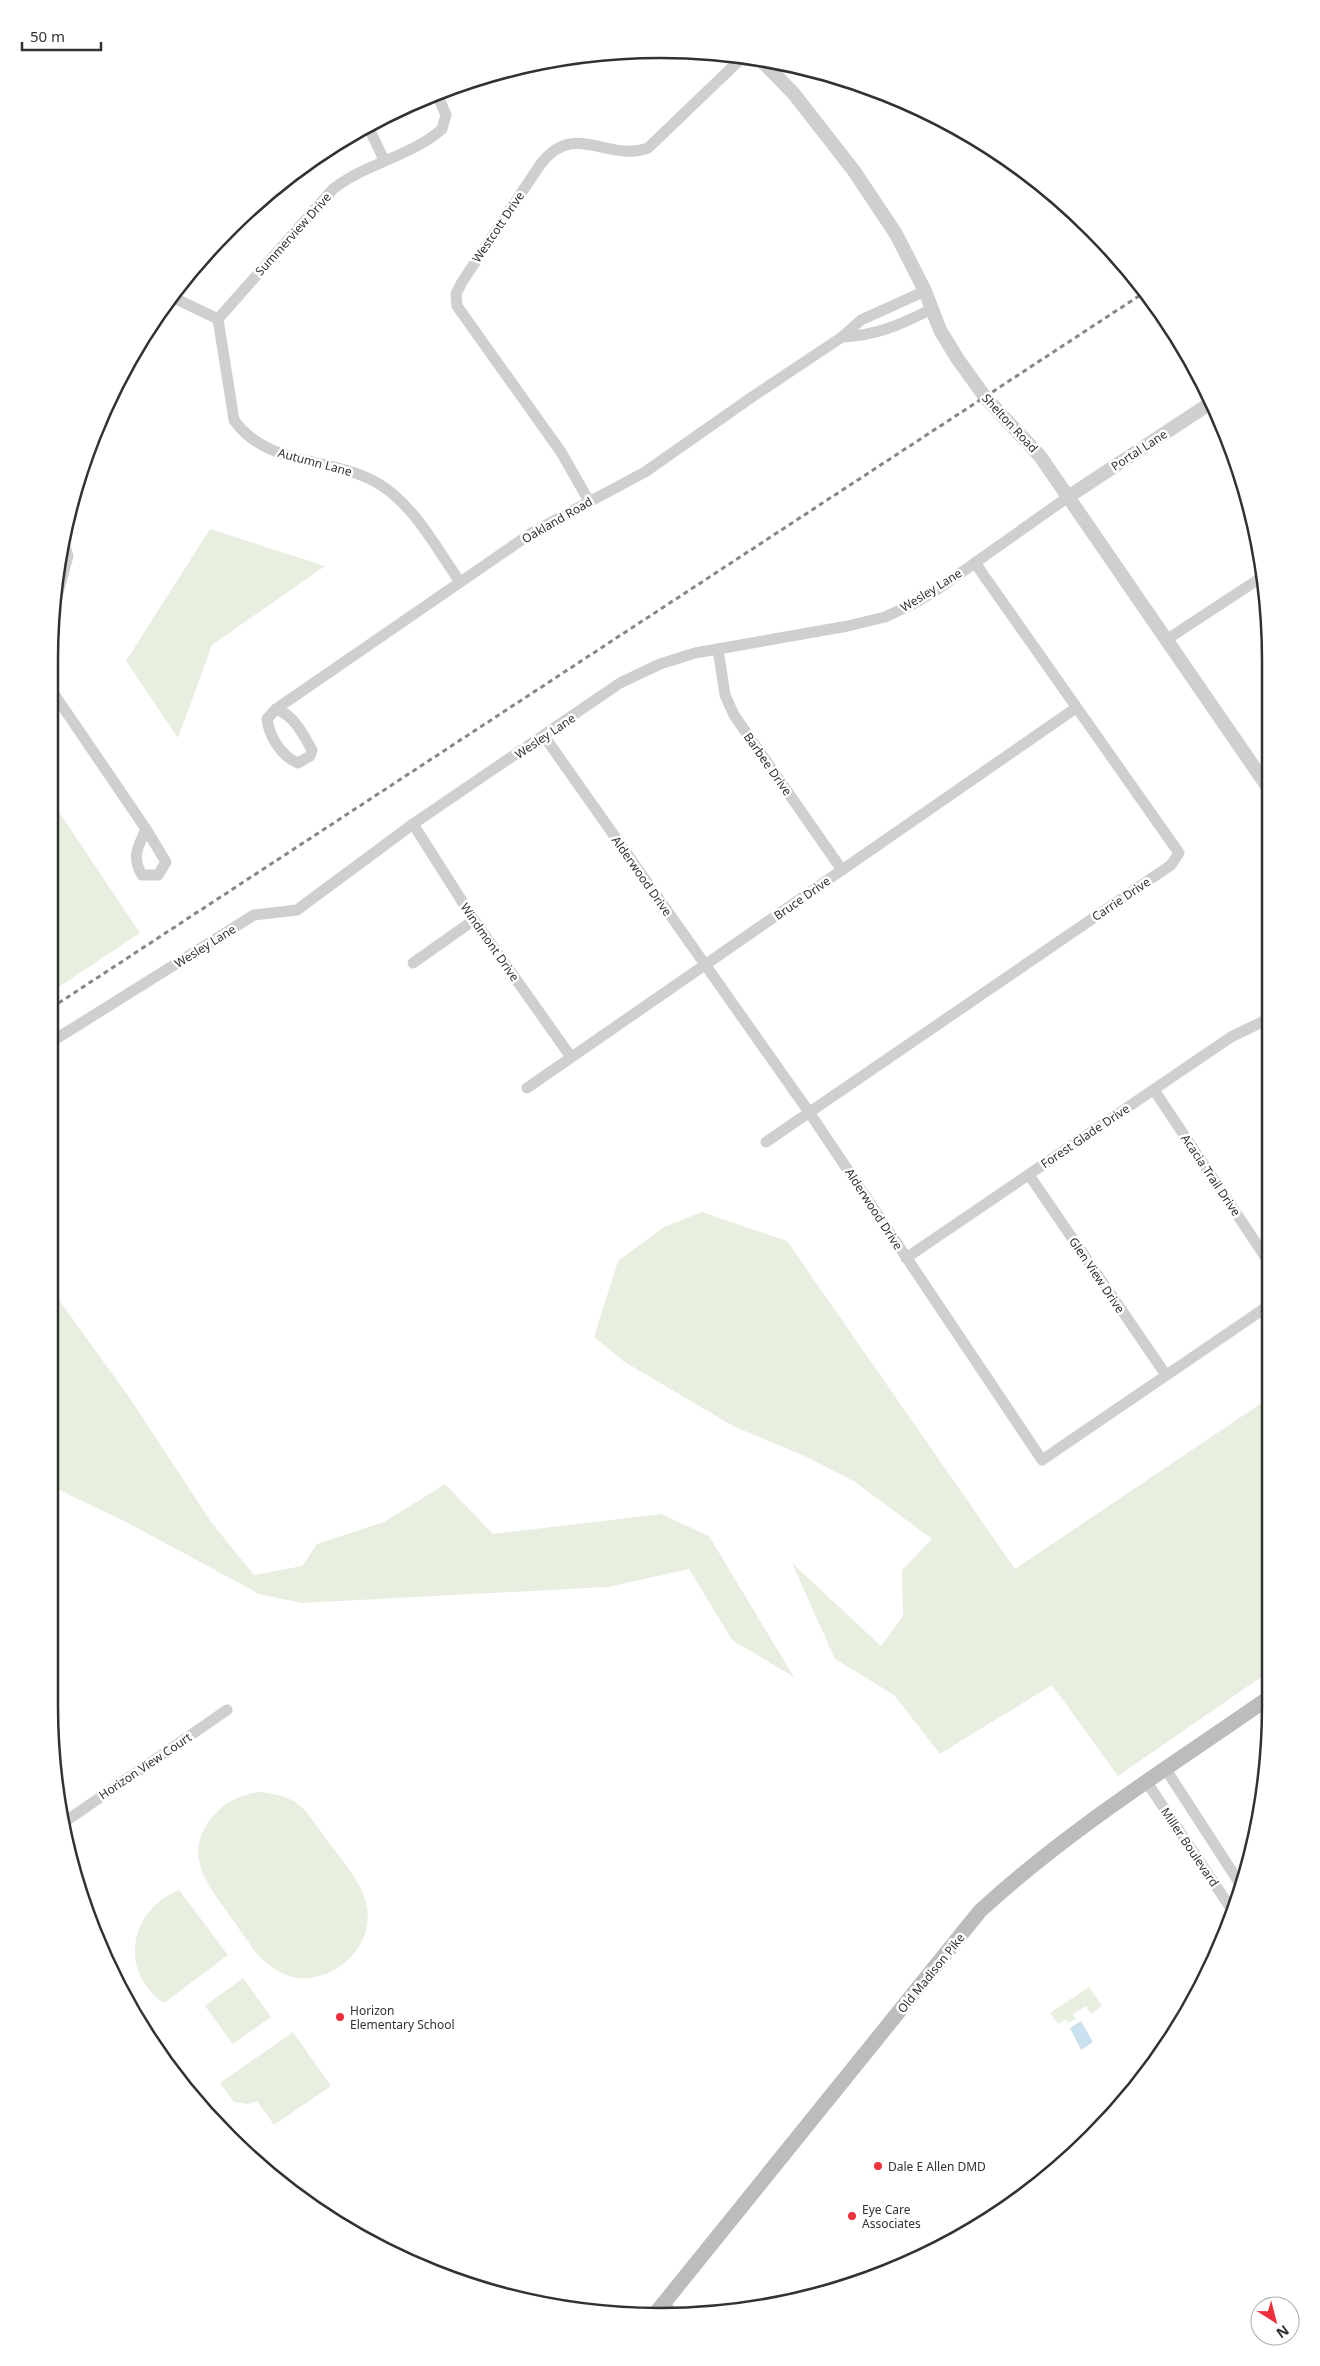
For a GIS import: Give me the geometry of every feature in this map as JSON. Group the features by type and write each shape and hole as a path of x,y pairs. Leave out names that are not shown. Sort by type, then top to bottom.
{"main road":[{"name":"Old Madison Pike","path":"660,2308 980,1911 1014,1880 1065,1839 1146,1781 1262,1702"}],"street":[{"name":"Westcott Drive","path":"589,501 561,452 457,306 456,294 462,282 540,166 554,150 574,142 628,152 639,152 648,148 737,63"},
{"name":"Shelton Road","path":"768,68 794,94 854,171 896,234 925,291 949,345 971,378 992,405 1040,456 1262,779"},
{"name":"Summerview Drive","path":"218,319 323,199 347,178 414,147 442,129 446,114 439,99"},
{"path":"371,132 384,160"},
{"name":"Oakland Road","path":"276,709 533,532 645,472 842,337 861,320 925,291"},
{"path":"177,300 218,319"},
{"path":"842,337 869,336 932,309"},
{"name":"Autumn Lane","path":"218,319 234,420 243,433 276,453 347,470 376,482 403,504 460,582"},
{"name":"Portal Lane","path":"1068,496 1206,407"},
{"name":"Wesley Lane","path":"58,1038 254,915 297,910 413,824 620,684 660,664 695,652 885,618 915,603 975,563 1068,496"},
{"name":"Carrie Drive","path":"766,1142 1171,865 1179,854 975,563"},
{"path":"1166,640 1257,580"},
{"name":"Barbee Drive","path":"718,649 725,695 734,715 842,870"},
{"path":"58,700 146,829"},
{"name":"Bruce Drive","path":"528,1088 1076,708"},
{"path":"276,709 292,718 301,731 312,750 306,759 298,763 290,760 268,730 267,719 276,709"},
{"name":"Alderwood Drive","path":"544,736 809,1112 1042,1460 1262,1310"},
{"name":"Windmont Drive","path":"413,824 474,920 572,1057"},
{"path":"413,963 474,920"},
{"name":"Forest Glade Drive","path":"906,1258 1230,1037 1262,1022"},
{"name":"Acacia Trail Drive","path":"1154,1090 1262,1252"},
{"name":"Glen View Drive","path":"1029,1175 1166,1375"},
{"name":"Horizon View Court","path":"68,1819 227,1710"},
{"name":"Miller Boulevard","path":"1165,1768 1237,1879"},
{"name":"Miller Boulevard","path":"1146,1781 1229,1906"},
{"path":"1214,1884 1234,1874"}],"green space":[{"path":"210,529 325,566 212,645 178,738 126,661"},
{"path":"58,810 140,933 58,987"},
{"path":"702,1212 787,1241 1015,1569 1262,1403 1262,1677 1118,1776 1052,1685 940,1754 894,1695 835,1659 792,1563 881,1646 903,1616 902,1570 932,1539 855,1482 809,1458 733,1426 623,1361 594,1337 618,1261 664,1227"},
{"path":"58,1298 131,1400 211,1522 254,1575 302,1566 317,1544 384,1522 445,1484 493,1534 661,1514 709,1536 794,1677 732,1640 689,1569 608,1587 302,1603 259,1594 128,1523 58,1489"},
{"path":"259,1792 284,1797 300,1805 356,1879 364,1897 367,1907 367,1923 363,1938 356,1951 345,1963 317,1977 302,1978 286,1975 266,1963 256,1953 217,1898 200,1864 198,1853 200,1841 204,1829 213,1816 234,1800"},
{"path":"179,1890 228,1955 164,2003 149,1990 140,1975 135,1959 136,1942 140,1926 149,1912 162,1899"},
{"path":"243,1978 271,2017 233,2044 205,2006"},
{"path":"1089,1987 1102,2006 1091,2014 1086,2006 1073,2014 1076,2019 1068,2023 1066,2019 1058,2024 1050,2013"},
{"path":"293,2032 331,2086 274,2125 257,2101 248,2104 234,2102 220,2083"}],"water":[{"path":"1081,2021 1093,2042 1081,2050 1070,2028"}],"railway":[{"path":"58,1003 1140,295"}],"place":[{"name":"Horizon Elementary School","path":"340,2017"},
{"name":"Dale E Allen DMD","path":"878,2166"},
{"name":"Eye Care Associates","path":"852,2216"}]}
